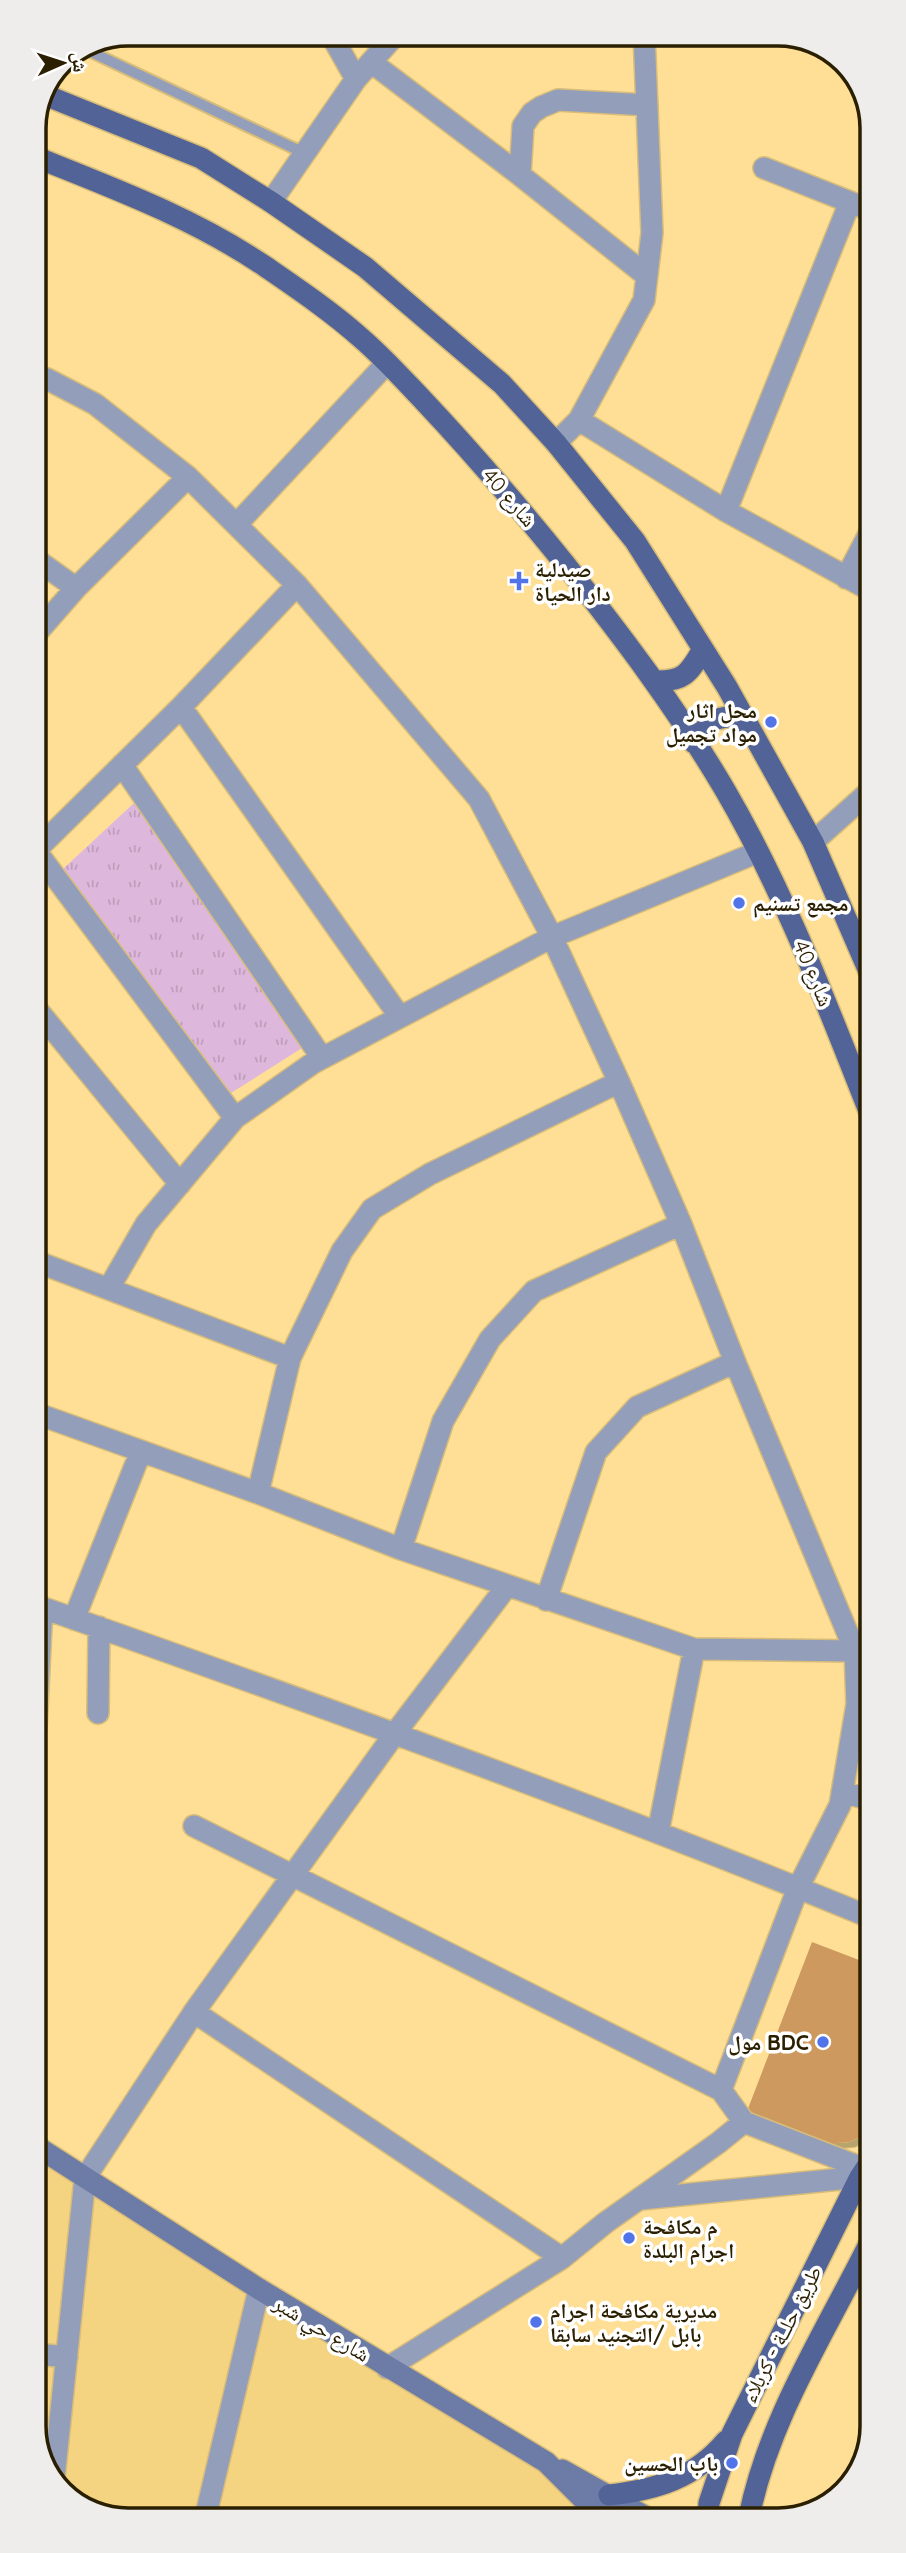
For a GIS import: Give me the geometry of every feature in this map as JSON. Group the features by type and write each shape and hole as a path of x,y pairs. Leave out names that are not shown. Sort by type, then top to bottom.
{"main road":[{"path":"51,98 201,158 271,202 365,267 502,384 556,443 635,541 742,714 813,842 860,951"},
{"name":"شارع 40","path":"46,161 154,205 217,236 266,267 359,337 387,363 527,516 632,649 723,787 758,852 812,966 860,1088"},
{"path":"654,681 683,677 693,668 703,649"},
{"path":"694,743 712,720 742,714"},
{"name":"شارع حي شبر","path":"46,2153 259,2289 546,2462 592,2508"},
{"name":"طريق حلــة - كربلاء","path":"709,2508 732,2434 860,2180"},
{"name":"طريق حلــة - كربلاء","path":"751,2508 754,2491 791,2395 860,2263"},
{"path":"609,2496 657,2488 679,2480 699,2467 732,2434"},
{"path":"546,2462 630,2508"}],"street":[{"path":"337,46 356,79"},
{"path":"271,202 356,79 385,46"},
{"path":"556,443 579,420 643,300 652,233 645,46"},
{"path":"371,62 647,276"},
{"path":"520,175 523,126 532,113 541,107 558,100 647,105"},
{"path":"726,511 860,206 764,168"},
{"path":"236,524 387,363"},
{"path":"46,379 95,404 188,477 297,585 479,799 552,937 619,1082 681,1224 855,1651 857,1704 840,1805 798,1888 721,2090"},
{"path":"579,420 726,511 860,585"},
{"path":"46,622 76,588 188,477"},
{"path":"846,578 860,552"},
{"path":"46,567 76,588"},
{"path":"46,840 181,706 297,585"},
{"path":"181,706 400,1017"},
{"path":"122,765 322,1058"},
{"path":"813,842 860,800"},
{"path":"109,1288 146,1224 235,1118 322,1058 552,937 758,852"},
{"path":"46,866 235,1118"},
{"path":"46,1020 180,1184"},
{"path":"258,1493 290,1358 342,1251 372,1209 430,1174 619,1082"},
{"path":"401,1549 443,1421 490,1339 534,1291 681,1224"},
{"path":"46,1262 290,1358"},
{"path":"546,1600 596,1452 637,1407 735,1362"},
{"path":"46,1417 258,1493 401,1549 694,1649 855,1651"},
{"path":"74,1619 141,1451"},
{"path":"56,2465 85,2178 194,2012 396,1732 507,1586"},
{"path":"46,1609 396,1732 860,1913"},
{"path":"98,1713 99,1627"},
{"path":"658,1833 694,1649"},
{"path":"842,1792 860,1797"},
{"path":"194,1826 721,2090 744,2122 860,2166"},
{"path":"194,2012 562,2258"},
{"path":"387,2368 562,2258 744,2122"},
{"path":"639,2199 860,2169"},
{"path":"208,2507 259,2289"},
{"path":"46,2355 67,2357"}],"lane":[{"path":"94,53 304,153"}],"shaded area":[{"path":"46,2166 605,2502 605,2508 122,2507 106,2505 82,2494 59,2471 46,2437"}],"green space":[{"path":"134,803 302,1048 231,1093 63,869"}],"building":[{"name":"مول BDC","path":"812,1942 860,1960 860,2137 849,2142 836,2143 831,2148 744,2119"}],"place":[{"name":"صيدلية دار الحياة","path":"519,581"},
{"name":"محل اثار مواد تجميل","path":"771,722"},
{"name":"مجمع تسنيم","path":"739,903"},
{"name":"مول BDC","path":"823,2042"},
{"name":"م مكافحة اجرام البلدة","path":"629,2238"},
{"name":"مديرية مكافحة اجرام بابل /التجنيد سابقا","path":"536,2322"},
{"name":"باب الحسين","path":"732,2463"}]}
